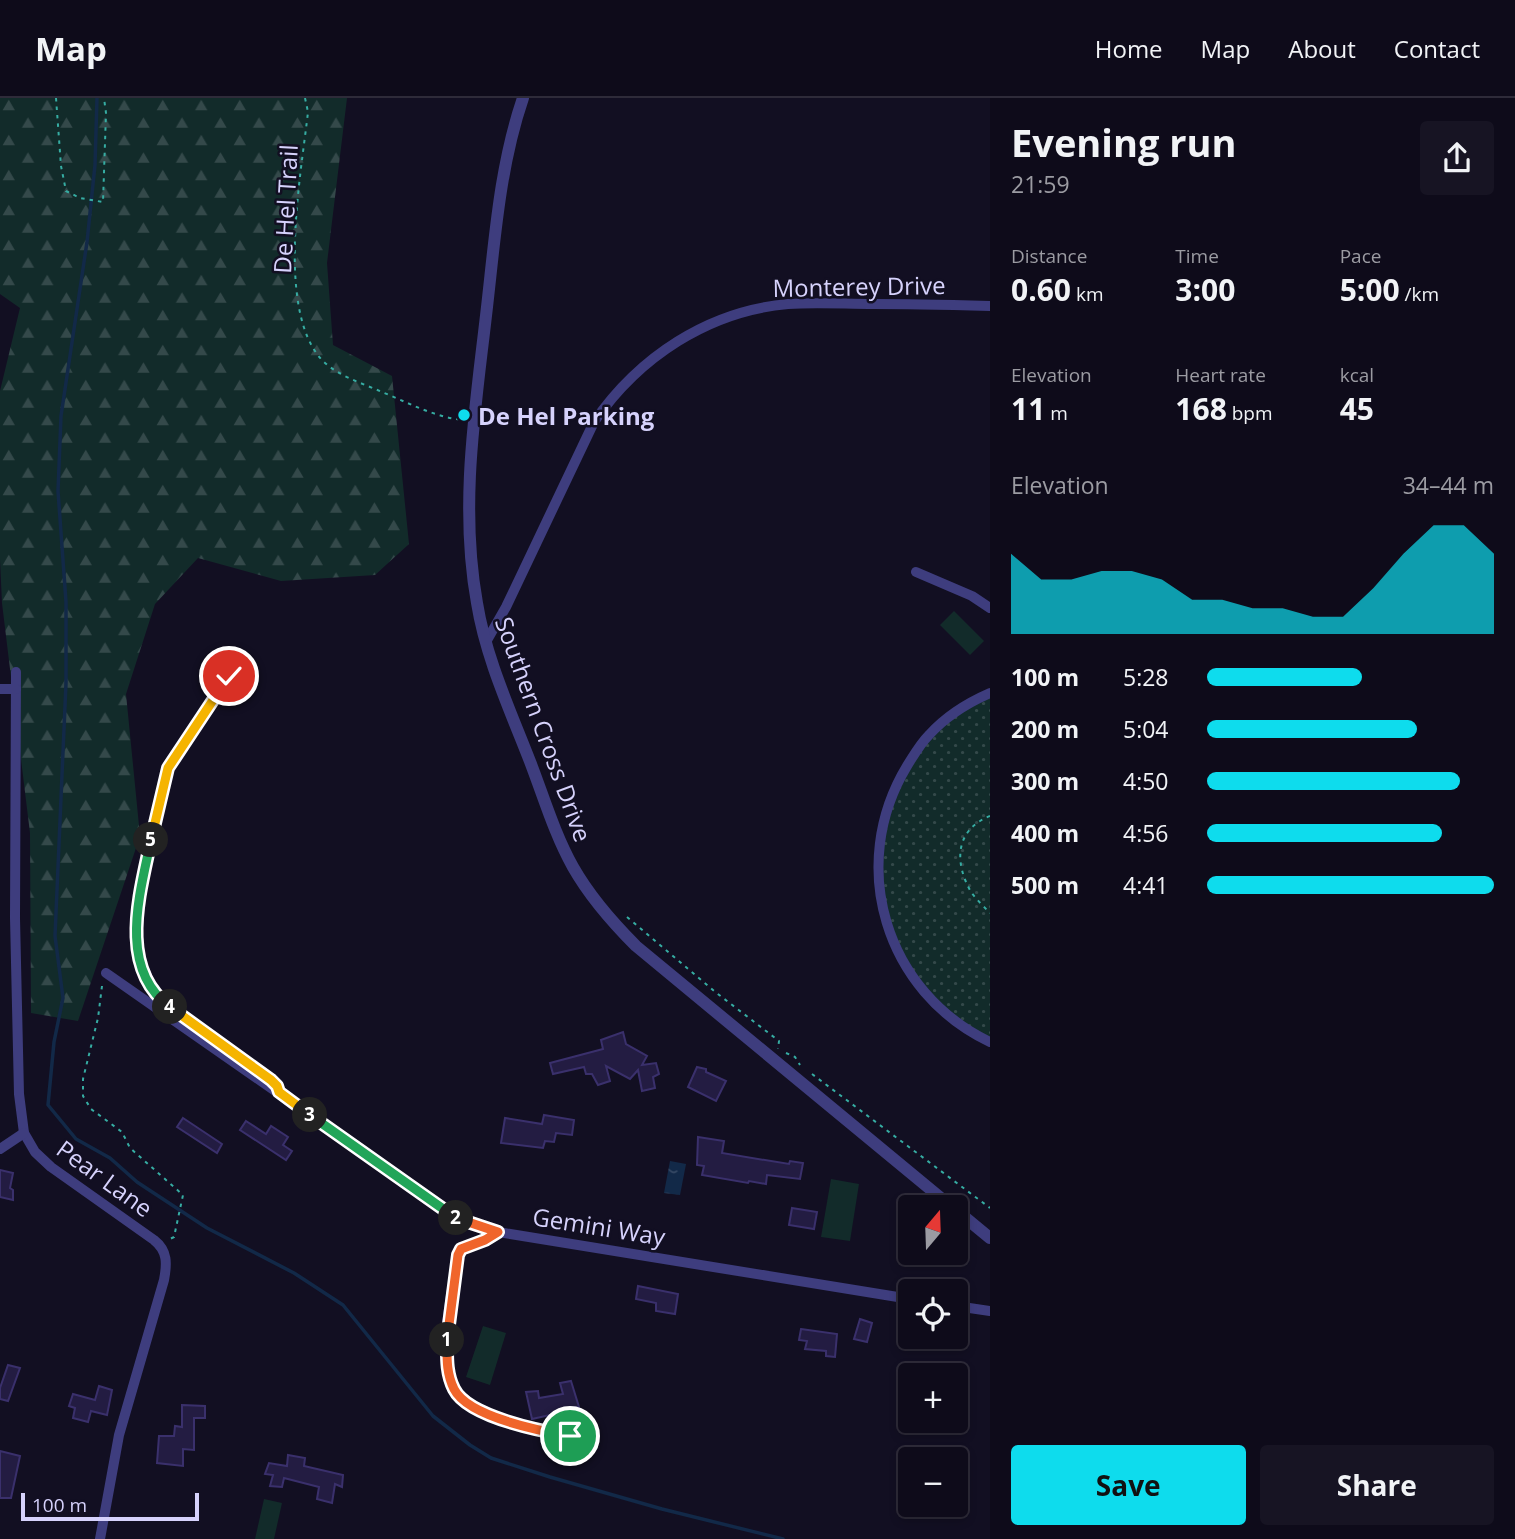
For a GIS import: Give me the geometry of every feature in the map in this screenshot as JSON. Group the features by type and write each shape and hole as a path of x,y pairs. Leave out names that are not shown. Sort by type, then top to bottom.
{"street":[{"name":"Southern Cross Drive","path":"523,98 501,190 474,421 469,521 477,603 486,642 552,821 572,866 600,907 636,946 937,1195"},
{"name":"Monterey Drive","path":"486,642 506,607 594,422 637,372 673,343 705,326 731,317 787,304 990,306"},
{"path":"916,572 972,596 990,608"},
{"name":"Pear Lane","path":"16,672 15,918 19,1094 24,1133 35,1152 51,1167 160,1244 166,1259 166,1270 119,1435 100,1539"},
{"path":"229,676 168,768 140,887 138,950 147,980 160,999 271,1080 279,1092"},
{"path":"0,688 16,690"},
{"path":"990,692 951,715 928,736 914,755 891,797 882,826 879,851 884,912 906,968 935,1004 955,1022 990,1042"},
{"name":"Gemini Way","path":"109,974 453,1217 498,1232 898,1297"},
{"path":"0,1149 24,1133"},
{"name":"Southern Cross Drive","path":"968,1220 990,1238"},
{"path":"498,1232 461,1249 458,1255 447,1325 448,1372 460,1397 479,1408 523,1428 570,1436"},
{"path":"968,1308 990,1311"}],"path":[{"path":"56,98 61,166 66,191 80,198 103,202 106,113 104,98"},
{"name":"De Hel Trail","path":"305,98 308,112 297,209 295,263 304,325 312,347 324,361 342,374 441,417 474,421"},
{"path":"990,816 966,832 958,856 971,892 990,913"},
{"path":"622,913 714,991 779,1041 778,1049 796,1057 803,1070"},
{"path":"109,974 103,981 99,1018 83,1079 83,1096 91,1109 122,1132 130,1148 183,1195 173,1237 160,1244"},
{"path":"810,1073 990,1208"}],"green space":[{"path":"0,98 347,98 327,263 333,345 392,376 409,544 375,575 281,581 198,558 155,604 126,694 140,836 78,1021 31,1013 30,833 2,603 0,559 0,391 20,308 0,294"},
{"path":"954,611 984,641 970,655 940,625"},
{"path":"990,693 990,1042 955,1022 897,951 879,872 891,797 928,736"},
{"path":"831,1179 859,1184 850,1241 821,1237"},
{"path":"483,1326 506,1333 490,1385 466,1377"},
{"path":"264,1499 282,1503 274,1539 255,1539"}],"water":[{"path":"670,1161 686,1164 680,1195 664,1193"}],"building":[{"path":"623,1032 626,1044 647,1056 642,1065 656,1063 659,1074 653,1077 655,1088 642,1091 638,1070 630,1079 606,1066 610,1081 598,1085 592,1074 586,1074 584,1067 553,1074 550,1063 603,1049 601,1040"},
{"path":"697,1067 706,1069 706,1072 726,1081 716,1101 688,1087"},
{"path":"544,1115 574,1120 572,1135 556,1133 554,1142 545,1141 543,1148 501,1143 505,1118 542,1124"},
{"path":"183,1118 222,1144 217,1153 177,1127"},
{"path":"246,1121 266,1134 271,1126 288,1137 283,1145 292,1151 286,1160 240,1130"},
{"path":"698,1137 724,1141 722,1153 789,1164 790,1161 803,1163 800,1179 767,1175 766,1184 702,1175 704,1166 697,1165"},
{"path":"0,1170 13,1173 10,1188 13,1190 13,1200 0,1197"},
{"path":"792,1208 817,1212 814,1229 789,1225"},
{"path":"638,1286 678,1294 675,1314 656,1311 656,1303 636,1299"},
{"path":"860,1319 872,1323 867,1342 854,1339"},
{"path":"801,1329 837,1334 835,1357 826,1356 826,1351 805,1349 807,1341 799,1340"},
{"path":"8,1365 20,1368 8,1401 0,1399 0,1388"},
{"path":"571,1381 579,1407 572,1407 575,1423 560,1425 559,1413 532,1419 526,1392 538,1391 539,1398 563,1394 560,1383"},
{"path":"99,1386 112,1390 107,1415 91,1411 88,1422 73,1418 75,1408 69,1406 73,1394 95,1400"},
{"path":"182,1405 205,1406 205,1418 194,1418 194,1450 183,1449 183,1466 157,1463 159,1436 174,1436 175,1426 182,1427"},
{"path":"0,1451 20,1456 11,1498 0,1498"},
{"path":"288,1455 305,1458 304,1466 343,1475 342,1487 335,1484 332,1503 317,1499 319,1487 284,1478 282,1487 270,1486 273,1475 265,1474 269,1463 287,1466"}],"waterway":[{"path":"97,98 95,165 87,242 61,416 58,491 66,602 66,683 55,936 63,998 54,1042 48,1105 76,1139 110,1158 137,1182 207,1228 294,1273 343,1305 433,1416 491,1458 662,1509 783,1539"}],"place":[{"name":"De Hel Parking","path":"464,415"}],"route":[{"path":"229,676 171,761 161,791 138,906 138,950 145,974 160,999 271,1080 279,1092 453,1217 498,1232 485,1240 466,1246 458,1255 447,1325 448,1372 454,1390 469,1403 523,1428 570,1436"}]}
